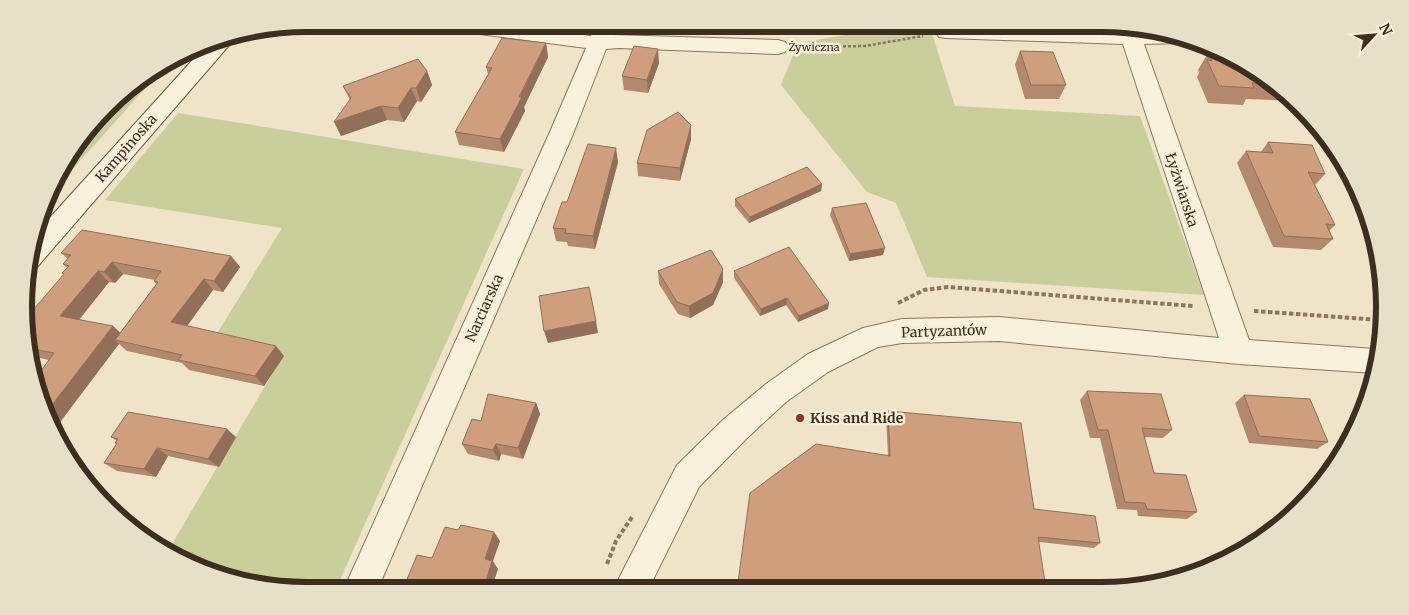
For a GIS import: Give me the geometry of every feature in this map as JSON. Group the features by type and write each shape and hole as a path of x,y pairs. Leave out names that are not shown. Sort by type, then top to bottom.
{"street":[{"name":"Żywiczna","path":"601,33 619,40 778,47"},
{"name":"Narciarska","path":"364,582 561,134 601,33"},
{"name":"Łyżwiarska","path":"1130,34 1222,308 1239,352"},
{"name":"Kampinoska","path":"40,246 215,49"},
{"name":"Partyzantów","path":"634,582 688,476 735,429 776,393 818,363 872,336 902,331 999,330 1239,352 1371,361"}],"path":[{"name":"Żywiczna","path":"778,47 865,46 940,33"},
{"path":"896,305 924,290 948,287 1376,320"},
{"path":"607,566 616,541 636,510"}],"green space":[{"path":"858,33 932,33 955,106 1140,116 1204,295 927,277 896,203 867,192 781,85 798,43"},
{"path":"152,81 65,177 89,140 101,126 126,101"},
{"path":"178,113 524,169 339,582 290,582 254,577 202,562 171,546 274,371 213,340 282,228 105,200"}],"building":[{"path":"502,38 546,43 519,97 522,97 500,139 455,132 492,68 486,67"},
{"path":"634,46 658,49 647,80 622,76"},
{"path":"1020,51 1053,52 1066,85 1031,85"},
{"path":"1208,54 1239,69 1260,83 1252,83 1254,88 1219,86 1207,60 1212,61"},
{"path":"418,59 427,71 416,88 411,88 398,108 381,106 334,122 351,98 343,86"},
{"path":"678,112 691,125 680,168 637,163 647,130"},
{"path":"1268,142 1312,145 1325,174 1308,172 1335,225 1326,224 1333,239 1284,236 1246,151 1273,153"},
{"path":"588,144 616,148 593,236 565,233 566,229 553,228 562,202 567,202"},
{"path":"807,167 822,184 750,217 735,199"},
{"path":"866,203 885,248 850,254 832,208"},
{"path":"82,230 231,256 214,281 204,279 171,322 276,346 255,376 178,360 182,355 115,340 158,282 154,281 161,271 112,262 104,272 98,271 60,316 113,326 51,407 40,371 54,353 36,350 32,311 69,266 63,264 71,255 61,253"},
{"path":"789,247 829,303 799,316 787,298 761,309 734,271"},
{"path":"711,250 723,269 713,293 689,306 677,302 658,271"},
{"path":"589,287 596,321 544,331 539,296"},
{"path":"1087,391 1161,394 1172,430 1142,428 1154,473 1186,475 1197,512 1147,509 1145,503 1125,502 1108,430 1098,430"},
{"path":"488,394 536,403 518,448 496,444 493,450 462,444 472,419 481,421"},
{"path":"1244,395 1310,399 1328,442 1259,436"},
{"path":"888,411 1021,423 1034,509 1095,516 1100,543 1038,537 1045,582 738,582 750,493 816,444 890,456"},
{"path":"128,412 227,429 208,459 157,448 144,469 104,463 117,443 115,443 118,439 111,437"},
{"path":"461,525 494,532 485,559 492,561 486,582 406,582 417,555 432,558 445,527 458,530"}],"place":[{"name":"Kiss and Ride","path":"800,418"}]}
